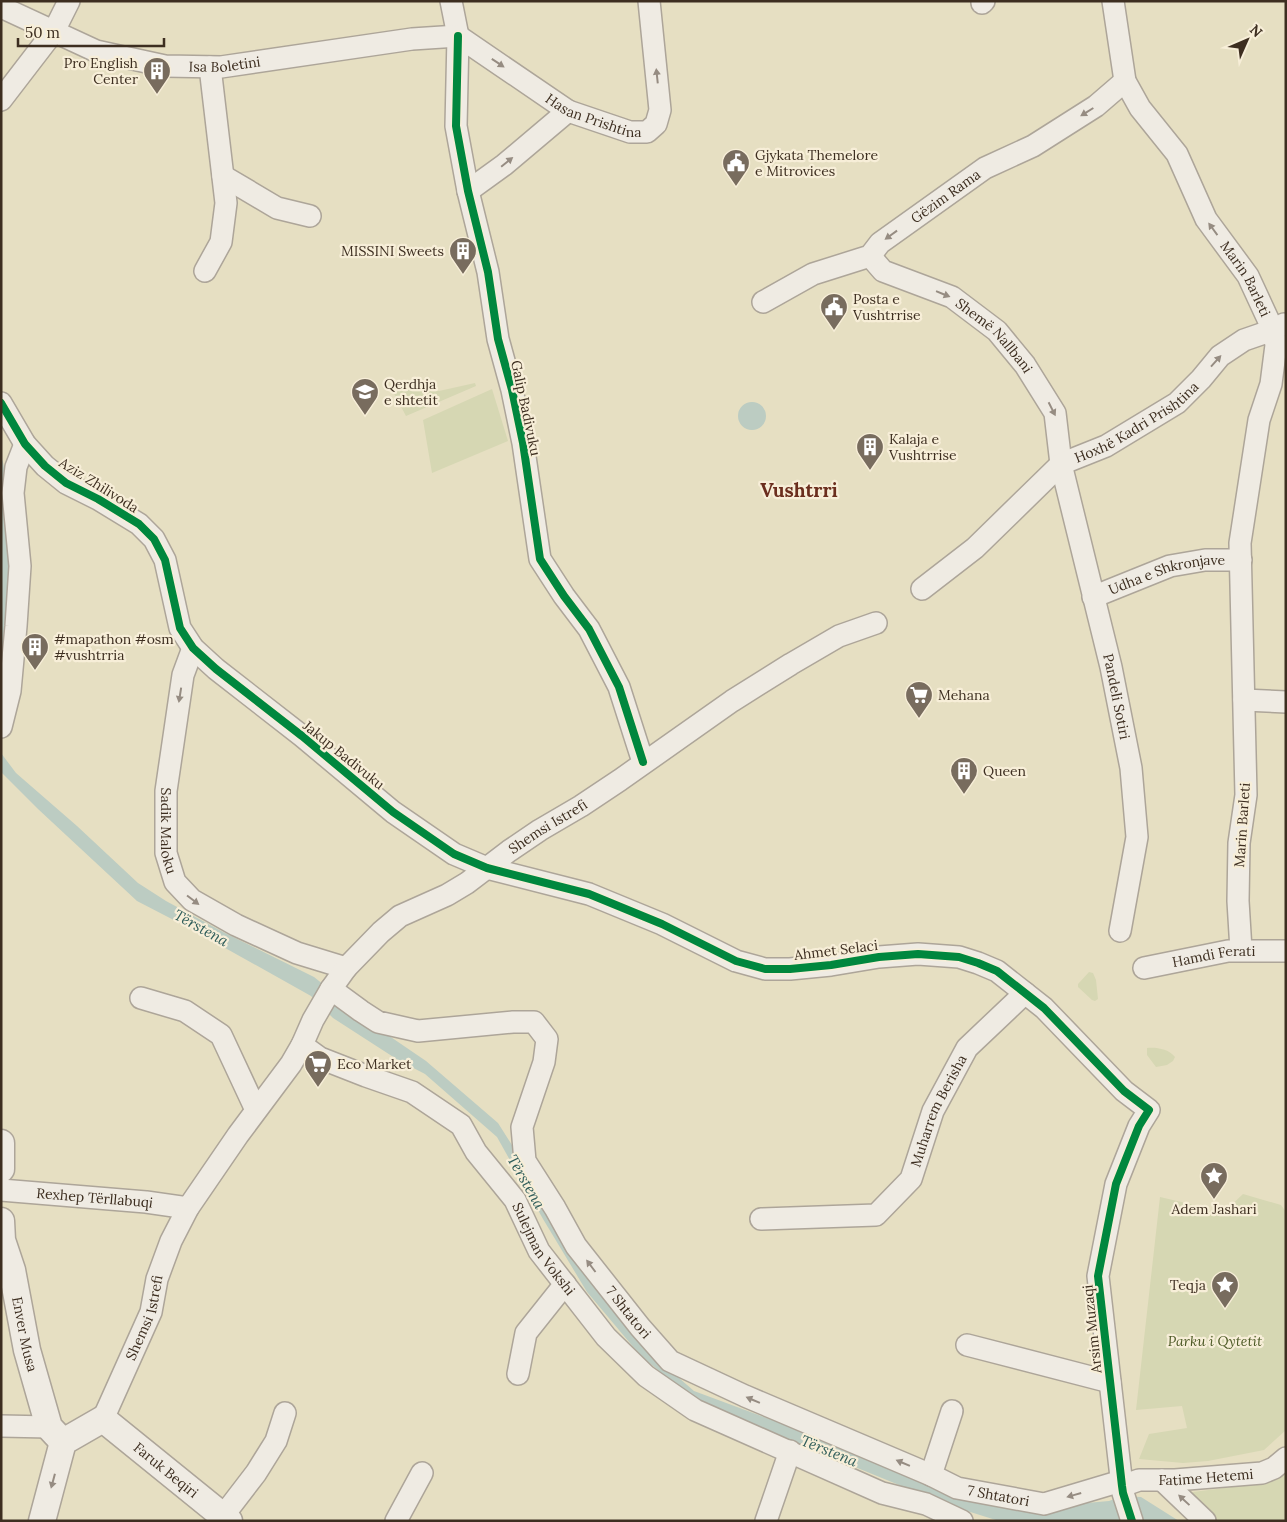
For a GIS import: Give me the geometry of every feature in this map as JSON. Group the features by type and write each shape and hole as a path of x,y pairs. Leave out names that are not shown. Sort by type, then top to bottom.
{"street":[{"path":"1,100 54,31 69,1"},
{"path":"451,1 458,36"},
{"name":"Hasan Prishtina","path":"458,36 568,111 630,132 646,132 656,124 660,110 649,1"},
{"name":"Marin Barleti","path":"1113,1 1124,81 1140,108 1177,154 1206,219 1248,276 1279,327 1271,384 1259,420 1240,543 1246,795 1238,852 1241,950"},
{"name":"Isa Boletini","path":"1,7 96,51 165,66 221,67 412,39 458,36"},
{"name":"Galip Badivuku","path":"458,36 456,126 468,192 488,272 498,339 512,390 523,443 540,559 589,630 619,687 643,762"},
{"path":"205,270 221,242 226,203 210,67"},
{"name":"Gëzim Rama","path":"763,302 814,274 870,256 880,243 985,168 1040,141 1096,106 1124,81"},
{"path":"468,192 504,165 568,111"},
{"path":"223,176 278,208 310,216"},
{"name":"Shemë Nallbani","path":"870,256 883,271 952,297 997,331 1025,365 1055,413 1061,464"},
{"name":"Hoxhë Kadri Prishtina","path":"922,589 975,548 1061,464 1106,446 1177,402 1201,379 1220,356 1244,340 1279,327"},
{"name":"Aziz Zhilivoda","path":"1,403 25,444 45,466 66,483 98,499 139,524 154,539 165,560 180,628 193,648"},
{"path":"1,727 10,691 20,566 13,493 16,467 25,444"},
{"name":"Pandeli Sotiri","path":"1061,464 1111,667 1131,768 1137,837 1120,931"},
{"name":"Udha e Shkronjave","path":"1093,597 1170,566 1205,560 1241,560"},
{"name":"Shemsi Istrefi","path":"103,1419 152,1312 156,1279 170,1241 188,1208 256,1110 291,1064 330,989 346,968 381,932 400,916 447,895 467,883 540,830 620,780 732,701 791,664 839,636 876,623"},
{"name":"Jakup Badivuku","path":"193,648 216,669 302,736 393,812 454,854 488,868"},
{"name":"Sadik Maloku","path":"193,648 183,675 166,791 166,853 175,882 192,900 236,925 297,953 346,968"},
{"path":"1244,700 1286,702"},
{"name":"Ahmet Selaci","path":"488,868 589,894 662,924 736,960 765,969 790,969 831,965 879,957 918,954 951,957 978,963 997,971 1044,1008 1124,1091 1149,1110"},
{"name":"Hamdi Ferati","path":"1144,968 1228,951 1286,951"},
{"name":"7 Shtatori","path":"330,989 360,1012 378,1022 418,1031 513,1022 534,1022 547,1039 544,1062 522,1127 525,1160 576,1246 670,1361 745,1396 931,1475 957,1488 1044,1504 1122,1487"},
{"name":"Muharrem Berisha","path":"761,1219 876,1215 911,1179 933,1111 967,1048 1025,993"},
{"path":"141,998 185,1010 221,1035 256,1110"},
{"name":"Sulejman Vokshi","path":"302,1045 320,1058 412,1092 461,1125 476,1152 515,1200 539,1251 606,1337 646,1376 695,1410 790,1451 921,1513 962,1521"},
{"name":"Arsim Muzaqi","path":"1132,1521 1122,1487 1098,1276 1116,1184 1139,1126 1149,1110"},
{"path":"1,1143 1,1169"},
{"name":"Rexhep Tërllabuqi","path":"1,1190 146,1202 188,1208"},
{"name":"Enver Musa","path":"2,1234 12,1270 27,1350 56,1434"},
{"path":"518,1374 526,1333 565,1284"},
{"path":"967,1345 1110,1382"},
{"path":"931,1475 952,1412"},
{"path":"226,1519 276,1441 285,1413"},
{"path":"1,1426 56,1434 103,1419"},
{"name":"Faruk Beqiri","path":"103,1419 226,1519"},
{"path":"42,1521 56,1434"},
{"path":"766,1521 790,1451"},
{"name":"Fatime Hetemi","path":"1122,1487 1139,1480 1262,1473 1274,1468 1286,1458"},
{"path":"396,1521 422,1473"},
{"path":"1162,1480 1205,1521"}],"green space":[{"path":"1,1 1286,1 1286,1521 1,1521"},
{"path":"407,380 439,391 475,383 476,386 406,416 390,386"},
{"path":"492,389 508,441 432,473 423,420"},
{"path":"1089,972 1093,973 1096,980 1098,999 1095,1001 1078,987 1078,984"},
{"path":"1147,1048 1162,1049 1175,1057 1167,1065 1156,1067 1147,1055"},
{"name":"Parku i Qytetit","path":"1243,1194 1281,1205 1286,1212 1286,1430 1264,1450 1208,1461 1183,1463 1139,1459 1149,1434 1187,1428 1182,1406 1136,1410 1160,1197 1203,1207 1209,1211 1224,1212"},
{"path":"1286,1464 1286,1521 1214,1521 1193,1499 1193,1492 1263,1483"}],"water":[{"path":"752,402 762,406 766,416 762,426 752,430 742,426 738,416 742,406"},
{"path":"1,457 12,518 1,700"},
{"name":"Tërstena","path":"1,753 16,773 138,883 166,901 225,933 314,977 379,1029 426,1061 498,1123 649,1352 694,1391 916,1476 971,1502 1019,1509 1109,1501 1123,1496 1141,1497 1179,1521 999,1521 948,1505 696,1402 640,1355 587,1292 497,1137 425,1074 398,1060 333,1018 311,996 137,901 1,772"}],"cycle path":[{"path":"458,36 456,126 468,191 488,272 498,339 512,390 523,443 540,559 564,596 589,629 619,687 643,762"},
{"path":"1,403 25,444 45,466 66,483 98,499 139,524 154,539 165,560 180,628 193,648 216,669 302,736 393,812 454,854 487,868 589,894 662,924 736,961 765,969 790,969 831,965 879,957 918,954 959,957 978,963 997,971 1044,1008 1124,1091 1149,1110 1139,1126 1116,1184 1098,1276 1122,1486 1132,1521"}],"place":[{"name":"Pro English Center","path":"157,95"},
{"name":"Gjykata Themelore e Mitrovices","path":"736,187"},
{"name":"MISSINI Sweets","path":"463,275"},
{"name":"Posta e Vushtrrise","path":"834,331"},
{"name":"Qerdhja e shtetit","path":"365,416"},
{"name":"Kalaja e Vushtrrise","path":"870,471"},
{"name":"#mapathon #osm #vushtrria","path":"35,671"},
{"name":"Mehana","path":"919,719"},
{"name":"Queen","path":"964,795"},
{"name":"Eco Market","path":"318,1088"},
{"name":"Adem Jashari","path":"1214,1200"},
{"name":"Teqja","path":"1225,1309"}],"district":[{"name":"Vushtrri","path":"799,490"}]}
